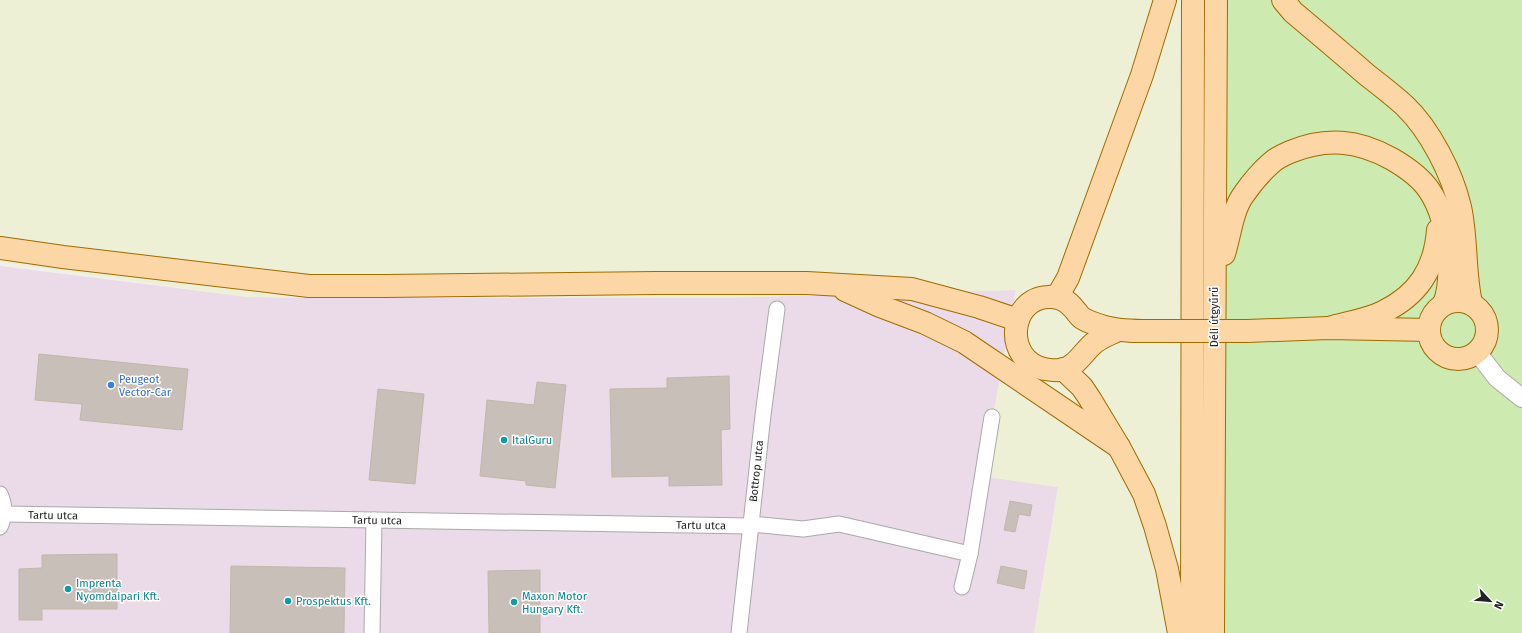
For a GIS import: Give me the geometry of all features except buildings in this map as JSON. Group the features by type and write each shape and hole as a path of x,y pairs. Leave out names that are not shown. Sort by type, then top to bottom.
{"main road":[{"path":"1057,296 1068,278 1122,132 1142,75 1165,0"},
{"name":"Déli útgyűrű","path":"1192,633 1193,0"},
{"name":"Déli útgyűrű","path":"1213,633 1216,0"},
{"path":"1283,0 1293,12 1405,107 1424,131 1440,155 1455,189 1460,208 1465,238 1468,290 1471,304"},
{"path":"1214,302 1219,271 1230,226 1243,195 1270,163 1283,155 1304,146 1327,141 1344,142 1383,154 1412,173 1429,189 1444,225 1448,244 1449,262 1448,293 1444,304 1433,315 1428,330 1430,338 1433,346 1438,352 1454,359 1462,359 1477,352 1486,338 1486,326 1483,315 1478,308 1471,304 1457,301 1444,304"},
{"path":"1329,328 1382,313 1404,300 1418,286 1428,272 1434,256 1438,226 1436,204"},
{"path":"0,248 71,258 309,286 807,283 912,289 979,307 1018,320"},
{"path":"833,285 880,306 925,323 964,342 1119,447"},
{"path":"1118,330 1104,336 1094,343 1077,362 1055,371 1036,367 1027,361 1016,342 1015,332 1018,320 1029,304 1038,299 1057,296 1066,301 1081,318 1104,327 1118,330 1247,331 1329,328 1428,330"},
{"path":"1063,369 1082,387 1119,447 1144,494 1167,568 1179,633"}],"street":[{"name":"Bottrop utca","path":"739,633 762,415 777,309"},
{"path":"1477,352 1498,378 1522,398"},
{"path":"962,587 970,554 992,417"},
{"path":"0,494 3,501 2,520"},
{"name":"Tartu utca","path":"2,520 374,520 751,525 803,529 839,524 970,554"},
{"path":"372,633 374,520"}],"shaded area":[{"path":"0,266 248,297 716,298 1016,290 982,476 1058,487 1034,633 0,633"}],"green space":[{"path":"0,0 1224,0 1204,633 1034,633 1058,487 982,476 1016,290 716,298 248,297 0,262"},
{"path":"1224,0 1522,0 1522,633 1204,633"}],"place":[{"name":"Peugeot Vector-Car","path":"111,385"},
{"name":"ItalGuru","path":"504,440"},
{"name":"Imprenta Nyomdaipari Kft.","path":"68,589"},
{"name":"Prospektus Kft.","path":"288,601"},
{"name":"Maxon Motor Hungary Kft.","path":"514,602"}]}
